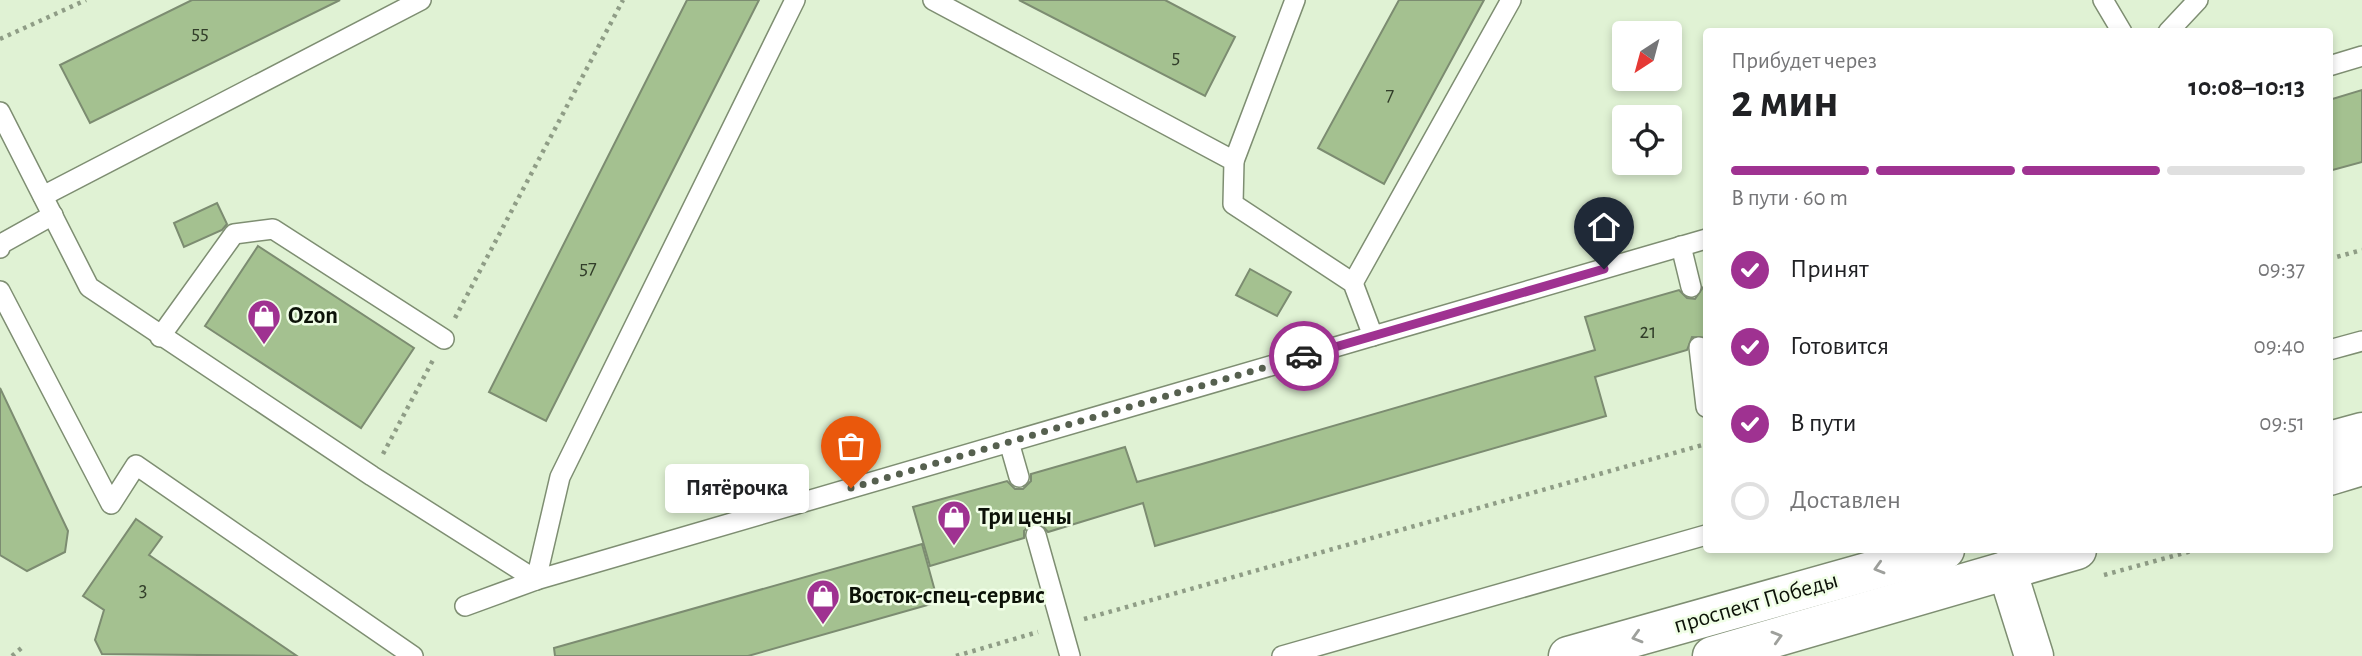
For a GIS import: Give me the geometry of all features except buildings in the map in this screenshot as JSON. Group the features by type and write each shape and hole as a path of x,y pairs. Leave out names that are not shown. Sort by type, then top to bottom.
{"main road":[{"path":"2333,440 2362,432"},
{"path":"2333,475 2362,466"},
{"name":"проспект Победы","path":"1568,656 1934,553"},
{"name":"проспект Победы","path":"1712,656 2066,553"},
{"path":"2007,570 2034,656"}],"lane":[{"path":"43,196 421,0"},
{"path":"536,580 560,477 795,0"},
{"path":"933,0 1234,160"},
{"path":"1295,0 1234,160 1233,204 1353,283 1373,337"},
{"path":"1353,283 1511,0"},
{"path":"2103,0 2120,28"},
{"path":"2172,28 2198,0"},
{"path":"2333,65 2362,56"},
{"path":"0,112 89,287 160,337 372,476 536,580"},
{"path":"0,248 1,244 53,215"},
{"path":"160,337 234,234 273,229 444,340"},
{"path":"465,606 536,580 1703,240"},
{"path":"1681,246 1691,287"},
{"path":"0,291 111,504 136,465 413,656"},
{"path":"2333,349 2362,341"},
{"path":"1699,347 1703,381"},
{"path":"1009,442 1019,477"},
{"path":"1036,535 1070,656"},
{"path":"1283,656 1703,536"}],"path":[{"path":"0,39 86,0"},
{"path":"372,476 623,0"},
{"path":"2333,258 2362,250"},
{"path":"956,656 1703,445"},
{"path":"12,656 25,645"}],"way so far":[{"path":"851,488 1304,356"}],"place":[{"name":"Ozon","path":"264,346"},
{"name":"Пятёрочка","path":"851,488"},
{"name":"Три цены","path":"954,547"},
{"name":"Восток-спец-сервис","path":"823,626"}],"route":[{"path":"1304,356 1604,269"}]}
